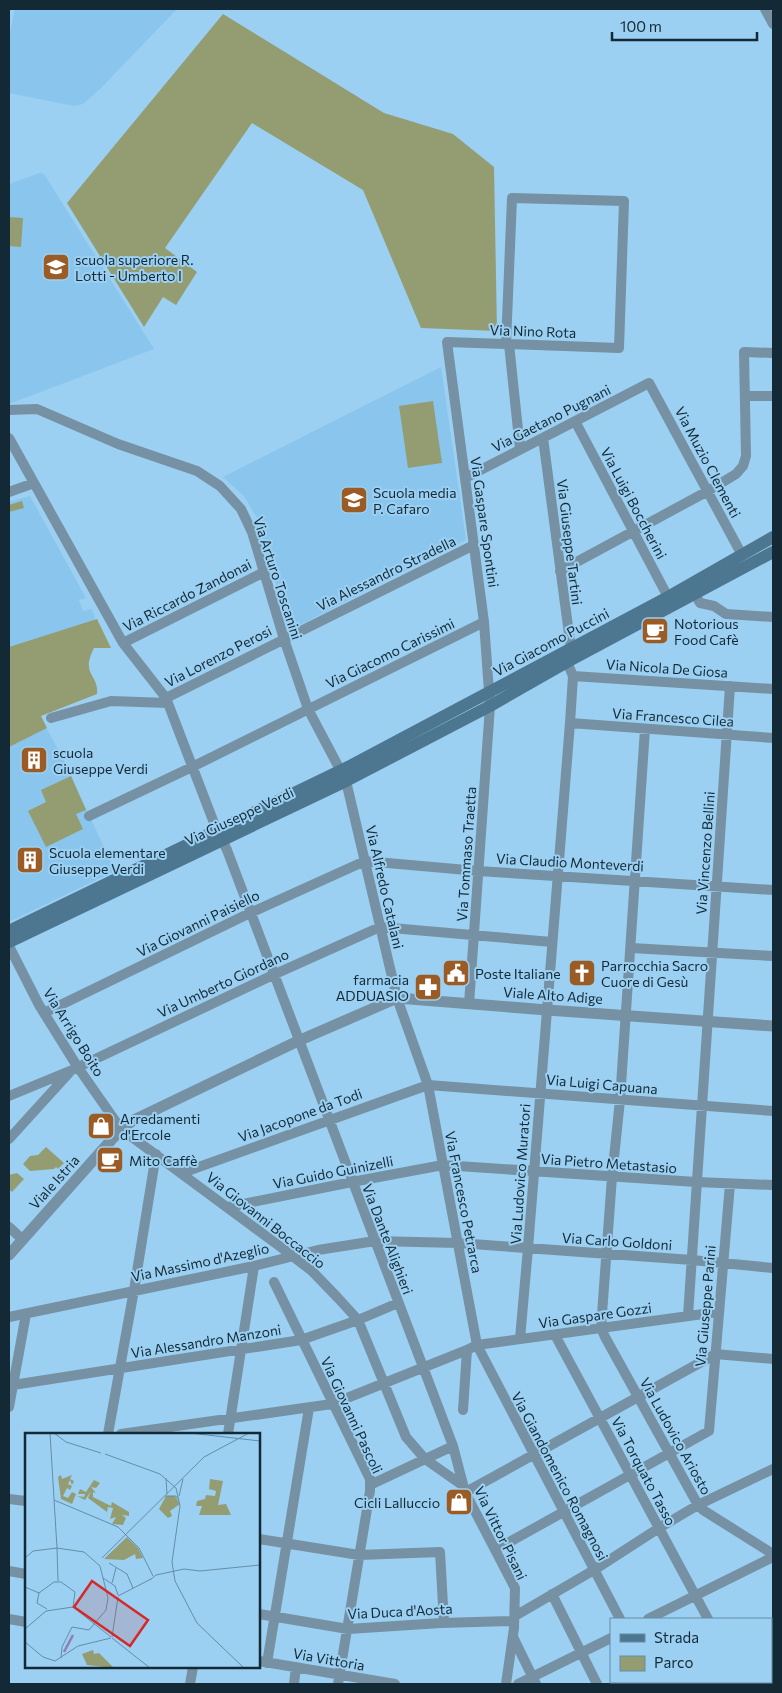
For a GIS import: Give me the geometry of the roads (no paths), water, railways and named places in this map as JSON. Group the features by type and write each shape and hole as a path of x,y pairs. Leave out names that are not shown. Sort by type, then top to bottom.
{"main road":[{"name":"Via Giacomo Puccini","path":"343,776 489,693 668,597 773,536"},
{"name":"Via Giacomo Puccini","path":"343,776 490,706 567,662 773,552"},
{"name":"Via Giuseppe Verdi","path":"9,931 220,835 343,776"},
{"name":"Via Giuseppe Verdi","path":"9,942 220,835"}],"street":[{"path":"764,9 773,24"},
{"name":"Via Nino Rota","path":"447,342 619,348 624,201 512,198 507,344"},
{"name":"Via Gaspare Spontini","path":"447,342 484,622 490,706"},
{"path":"507,344 520,449"},
{"path":"560,571 634,532 736,474 743,466 746,456 744,352 773,353"},
{"name":"Via Gaetano Pugnani","path":"465,478 650,383"},
{"name":"Via Muzio Clementi","path":"650,383 742,555"},
{"path":"745,396 773,396"},
{"name":"Via Arturo Toscanini","path":"9,410 37,409 118,444 197,471 220,486 241,508 252,532 284,639 308,709 343,776"},
{"name":"Via Luigi Boccherini","path":"575,421 668,597"},
{"name":"Via Dante Alighieri","path":"9,438 123,643 167,701 250,913 453,1446"},
{"name":"Via Giuseppe Tartini","path":"543,438 570,649"},
{"path":"9,492 34,483"},
{"name":"Via Alessandro Stradella","path":"284,639 474,546"},
{"name":"Via Riccardo Zandonai","path":"123,643 264,572"},
{"path":"695,594 700,603 714,606 726,614 773,617"},
{"name":"Via Giacomo Carissimi","path":"89,816 484,622"},
{"name":"Via Lorenzo Perosi","path":"167,701 284,639"},
{"path":"567,662 573,676"},
{"name":"Via Nicola De Giosa","path":"573,676 773,689"},
{"name":"Via Ludovico Muratori","path":"520,1339 573,676"},
{"name":"Via Vincenzo Bellini","path":"688,1316 730,686"},
{"path":"51,718 111,701 167,701"},
{"name":"Via Tommaso Traetta","path":"469,1004 490,706"},
{"name":"Via Francesco Cilea","path":"570,723 773,738"},
{"path":"601,1328 612,1177 620,1100 645,729"},
{"name":"Via Alfredo Catalani","path":"343,776 397,998"},
{"name":"Via Claudio Monteverdi","path":"365,861 478,871 773,890"},
{"name":"Via Giovanni Paisiello","path":"44,1013 250,913 365,861"},
{"path":"380,927 552,942"},
{"name":"Via Umberto Giordano","path":"9,1096 75,1068 380,927"},
{"name":"Via Arrigo Boito","path":"9,946 75,1068 121,1130"},
{"path":"631,948 773,956"},
{"name":"Viale Alto Adige","path":"121,1130 134,1120 298,1041 397,998 773,1026"},
{"name":"Via Francesco Petrarca","path":"397,998 428,1085 458,1244 472,1348 464,1410"},
{"path":"9,1139 75,1068"},
{"name":"Via Luigi Capuana","path":"428,1085 773,1111"},
{"name":"Via Jacopone da Todi","path":"182,1173 328,1119 428,1085"},
{"name":"Via Giovanni Boccaccio","path":"121,1130 182,1173 312,1271 358,1320 406,1437 425,1459 464,1488"},
{"name":"Viale Istria","path":"9,1254 121,1130"},
{"path":"108,1433 156,1154"},
{"name":"Via Pietro Metastasio","path":"443,1165 612,1177 773,1185"},
{"name":"Via Guido Guinizelli","path":"228,1208 443,1165"},
{"name":"Via Giuseppe Parini","path":"669,1453 709,1431 714,1354 730,1184"},
{"path":"9,1227 22,1239"},
{"name":"Via Massimo d'Azeglio","path":"9,1317 254,1266 318,1250 375,1241 458,1244"},
{"name":"Via Carlo Goldoni","path":"458,1244 692,1260 773,1268"},
{"path":"228,1433 254,1266"},
{"name":"Via Giovanni Pascoli","path":"274,1282 370,1479 370,1491 339,1680"},
{"name":"Via Alessandro Manzoni","path":"13,1385 301,1340 358,1320 398,1303"},
{"name":"Via Gaspare Gozzi","path":"136,1433 332,1404 472,1348 520,1339 718,1312"},
{"path":"9,1407 26,1314"},
{"name":"Via Ludovico Ariosto","path":"601,1328 698,1505 773,1556"},
{"name":"Via Torquato Tasso","path":"555,1335 707,1618"},
{"name":"Via Giandomenico Romagnosi","path":"472,1348 534,1455 619,1618"},
{"path":"464,1488 534,1455 714,1354 773,1359"},
{"path":"263,1662 274,1616 309,1408"},
{"path":"370,1485 453,1446"},
{"name":"Via Vittor Pisani","path":"453,1446 464,1488 515,1588 515,1619 506,1684"},
{"path":"495,1550 669,1453"},
{"path":"515,1619 552,1594 698,1505 773,1469"},
{"path":"9,1499 25,1502"},
{"path":"260,1540 359,1555 440,1552 444,1623"},
{"path":"650,1618 773,1556"},
{"path":"9,1571 25,1574"},
{"path":"552,1594 597,1684"},
{"name":"Via Duca d'Aosta","path":"260,1614 348,1629 515,1619"},
{"path":"9,1619 25,1622"},
{"path":"513,1637 535,1681"},
{"path":"518,1684 535,1681 581,1653 610,1638"},
{"name":"Via Vittoria","path":"263,1662 296,1667 339,1680 395,1684"},
{"path":"294,1684 296,1667"},
{"path":"190,1684 193,1668"}],"place":[{"name":"scuola superiore R. Lotti - Umberto I","path":"56,267"},
{"name":"Scuola media P. Cafaro","path":"354,500"},
{"name":"Notorious Food Cafè","path":"655,631"},
{"name":"scuola Giuseppe Verdi","path":"34,760"},
{"name":"Scuola elementare Giuseppe Verdi","path":"30,860"},
{"name":"Poste Italiane","path":"456,973"},
{"name":"Parrocchia Sacro Cuore di Gesù","path":"582,973"},
{"name":"farmacia ADDUASIO","path":"428,987"},
{"name":"Arredamenti d'Ercole","path":"101,1126"},
{"name":"Mito Caffè","path":"110,1160"},
{"name":"Cicli Lalluccio","path":"459,1502"}]}
